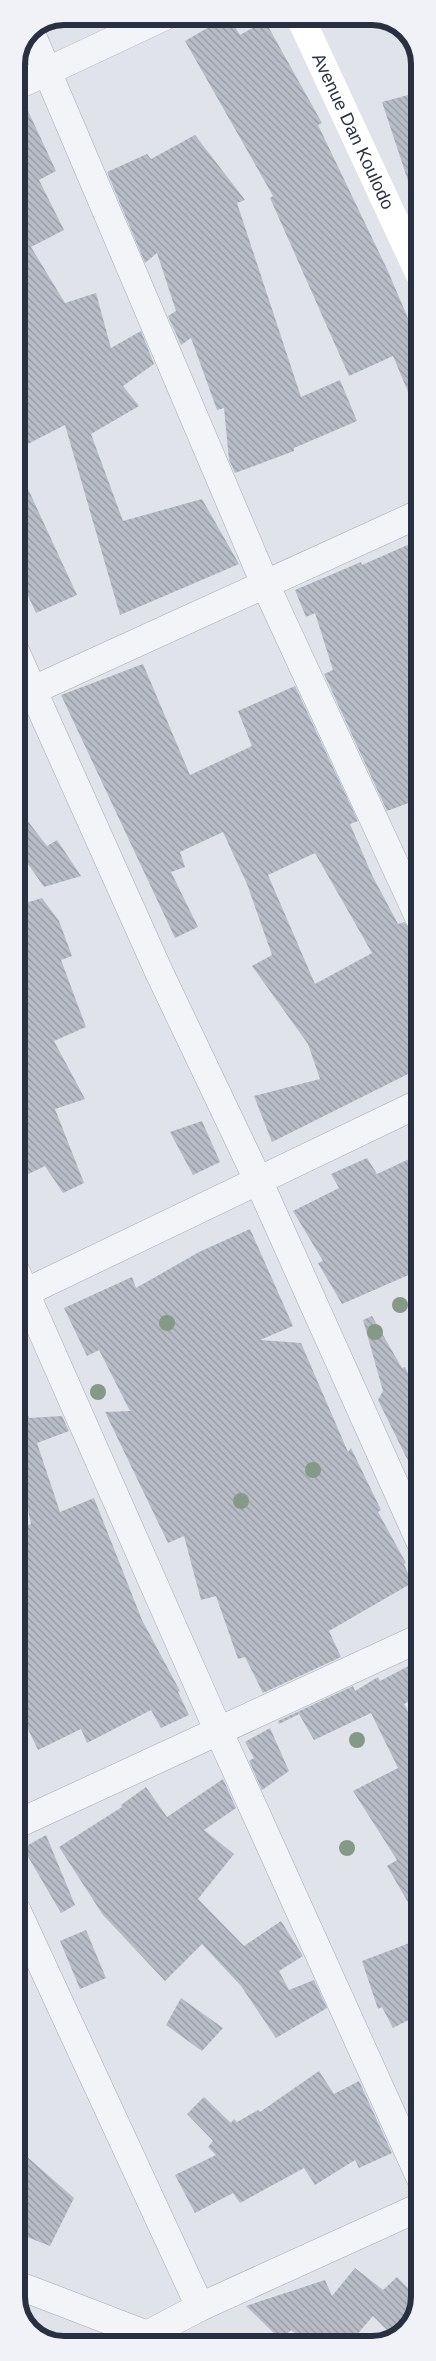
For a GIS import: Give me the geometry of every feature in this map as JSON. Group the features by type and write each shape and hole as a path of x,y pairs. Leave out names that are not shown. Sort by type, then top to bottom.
{"street":[{"path":"25,82 146,25"},
{"name":"Avenue Dan Koulodo","path":"304,25 411,256"},
{"path":"34,39 265,584 411,898"},
{"path":"411,518 25,694 258,1180 411,1520"},
{"path":"25,1285 258,1180 411,1107"},
{"path":"25,1298 411,2157"},
{"path":"25,1820 411,1642"},
{"path":"25,1928 200,2307"},
{"path":"164,2336 200,2307 411,2211"},
{"path":"25,2288 149,2336"}],"building":[{"path":"213,25 234,25 240,35 258,25 267,25 322,123 318,125 387,269 411,325 411,399 393,356 349,376 270,198 273,196 185,41"},
{"path":"411,94 411,190 382,102"},
{"path":"25,104 56,171 39,180 64,230 31,247 65,303 96,293 111,348 141,331 154,364 123,386 139,406 91,434 123,521 202,499 239,564 120,615 65,425 25,445"},
{"path":"195,135 245,200 237,203 301,397 340,380 357,421 294,448 294,451 235,473 229,460 224,408 217,410 191,338 181,345 168,316 176,311 157,253 145,263 107,172 147,154 151,159"},
{"path":"25,482 77,595 36,613 25,589"},
{"path":"411,543 411,802 387,811 324,674 333,670 315,613 306,617 295,590 361,562 362,565"},
{"path":"143,664 190,775 252,746 238,711 295,686 358,821 350,824 372,875 398,924 404,922 411,929 411,1072 272,1142 254,1096 320,1079 308,1044 252,966 272,955 247,884 223,832 180,852 185,867 171,872 198,927 175,938 61,695","holes":["315,853 372,953 315,984 268,875"]},
{"path":"25,818 47,846 57,840 81,876 44,887 25,860"},
{"path":"42,898 59,921 72,956 61,960 86,1027 54,1041 85,1099 55,1109 84,1183 63,1193 45,1166 25,1176 25,903"},
{"path":"202,1121 220,1162 193,1175 170,1132"},
{"path":"367,1158 377,1174 411,1158 411,1274 342,1304 318,1263 323,1261 293,1211 339,1188 331,1174"},
{"path":"250,1229 293,1326 260,1340 301,1343 348,1452 351,1448 381,1510 378,1512 406,1563 404,1564 411,1581 411,1584 329,1631 341,1657 263,1693 245,1657 238,1659 216,1596 201,1600 184,1536 168,1543 105,1412 130,1411 99,1350 87,1356 64,1308 132,1277 136,1288 199,1252"},
{"path":"372,1316 402,1368 405,1367 411,1379 411,1467 378,1400 383,1391 363,1320"},
{"path":"25,1406 29,1418 62,1416 69,1431 37,1443 60,1512 94,1498 142,1620 180,1691 178,1692 189,1715 161,1728 151,1710 87,1743 81,1729 38,1750 25,1723 25,1526 31,1524 25,1496"},
{"path":"411,1665 411,1700 404,1704 411,1718 411,1907 387,1866 397,1860 353,1791 398,1768 371,1713 314,1740 299,1714 279,1724 278,1721 353,1686 355,1691 378,1677 380,1681"},
{"path":"270,1728 289,1771 262,1790 249,1761 254,1758 245,1742"},
{"path":"223,1779 236,1808 204,1830 234,1854 198,1899 244,1946 281,1921 303,1956 279,1971 289,1990 314,1980 327,2008 276,2038 241,1986 202,1944 165,1981 103,1915 59,1847 122,1807 121,1805 146,1787 167,1817"},
{"path":"46,1835 75,1905 61,1913 25,1851 25,1847"},
{"path":"86,1930 106,1978 80,1989 60,1941"},
{"path":"411,1942 411,2019 393,2028 382,2007 378,2009 362,1961"},
{"path":"181,1998 223,2028 202,2051 166,2025"},
{"path":"319,2071 334,2094 359,2081 392,2153 359,2168 355,2160 315,2185 304,2168 240,2203 233,2193 195,2213 175,2175 216,2155 208,2147 213,2141 187,2114 204,2097 231,2123 234,2119 237,2122 258,2110 260,2112"},
{"path":"25,2155 74,2198 50,2246 25,2236"},
{"path":"355,2268 383,2290 397,2277 411,2291 410,2305 406,2317 392,2331 389,2332 373,2316 356,2336 298,2336 291,2330 285,2336 277,2336 246,2306 325,2280 332,2296"}]}
